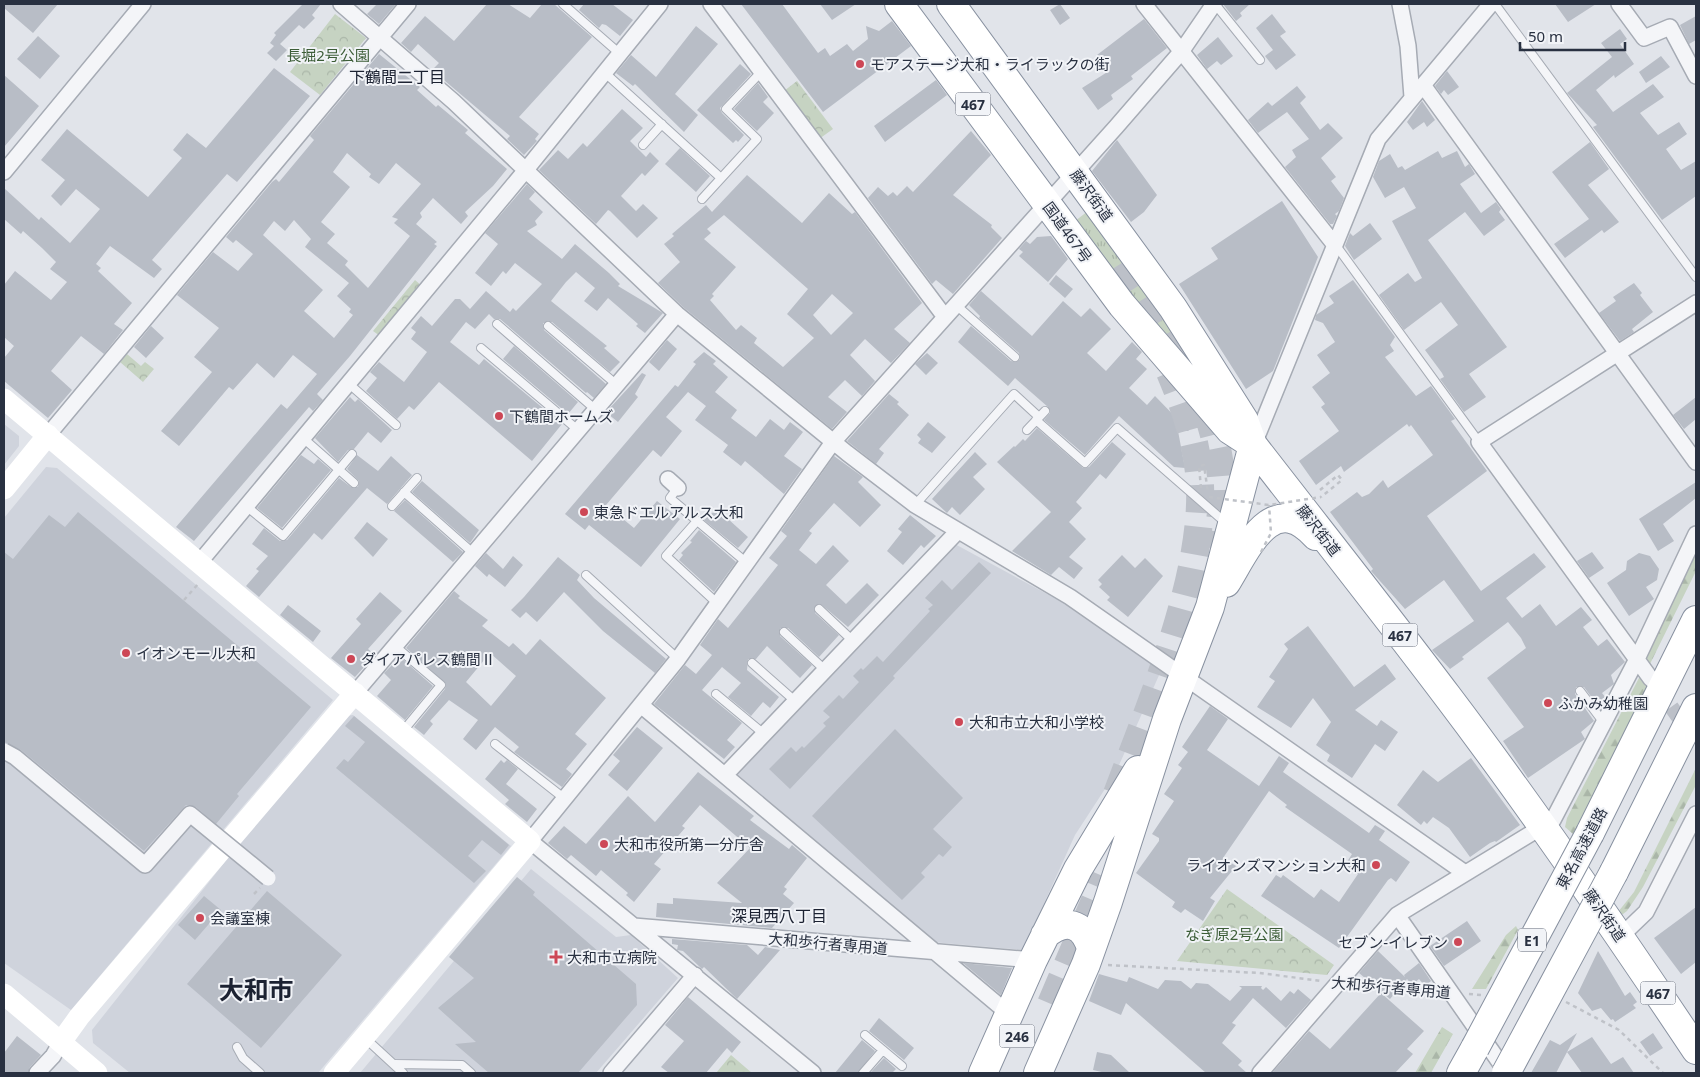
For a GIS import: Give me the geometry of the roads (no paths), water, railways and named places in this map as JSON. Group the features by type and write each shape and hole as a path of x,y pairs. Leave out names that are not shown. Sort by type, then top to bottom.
{"highway":[{"name":"国道467号","path":"899,4 1142,331 1230,430 1253,445"},
{"name":"藤沢街道","path":"951,4 1173,308 1244,420 1253,445 1448,696 1544,827 1621,936 1696,1050"},
{"path":"1038,1073 1097,956 1108,902 1167,719 1210,607 1253,445"},
{"path":"1210,607 1258,532 1265,524 1277,519 1288,518 1299,521 1312,531 1361,585"},
{"name":"東名高速道路","path":"1461,1073 1590,832 1696,620"},
{"name":"E1","path":"1506,1073 1614,872 1696,708"},
{"path":"983,1073 1070,884 1167,719"},
{"path":"1070,884 1070,900 1077,910 1091,914 1100,911 1108,902"},
{"path":"1045,935 1055,926 1077,927 1085,934 1097,956"},
{"name":"246","path":"1001,1073 1042,1002 1020,1073"}],"street":[{"path":"4,172 143,4"},
{"path":"341,4 454,102 677,314 833,442 915,505 957,532 1070,597 1465,873"},
{"path":"4,489 408,4"},
{"path":"200,572 246,506 660,4"},
{"path":"711,4 945,317"},
{"path":"1144,4 1334,244"},
{"path":"334,1073 642,706 718,604 833,442 1181,52 1214,4"},
{"path":"1400,4 1408,46 1412,97"},
{"path":"1253,445 1378,139 1491,4"},
{"path":"1619,4 1644,38 1670,27 1696,76"},
{"path":"1423,85 1696,462"},
{"path":"1651,679 1479,442 1696,303"},
{"path":"37,1073 53,1056 79,1017 677,314"},
{"path":"4,399 48,435 200,572 354,693 530,841 813,1073"},
{"path":"725,775 957,532"},
{"path":"1260,1073 1340,984 1397,915 1553,820 1563,805 1637,659 1696,534"},
{"path":"642,706 1009,1014"},
{"path":"4,751 15,757 145,865 190,814 268,878"},
{"path":"1621,936 1646,912 1696,814"},
{"path":"1397,915 1506,1073"},
{"name":"大和歩行者専用道","path":"634,926 1022,959"},
{"path":"611,1073 695,975"},
{"path":"4,994 97,1073"}],"lane":[{"path":"563,4 619,53"},
{"path":"1214,4 1260,60"},
{"path":"1495,4 1696,277"},
{"path":"702,199 758,140 726,109 762,71"},
{"path":"604,72 721,178"},
{"path":"643,145 662,124"},
{"path":"1334,244 1479,442"},
{"path":"956,305 1015,357"},
{"path":"497,324 596,410"},
{"path":"548,326 617,384"},
{"path":"481,348 578,430"},
{"path":"348,383 396,425"},
{"path":"915,505 1014,394 1040,416 1084,463 1117,428 1232,528"},
{"path":"1027,430 1040,416"},
{"path":"303,438 354,483"},
{"path":"246,506 283,536 352,454"},
{"path":"392,506 417,478"},
{"path":"676,484 670,498 747,563"},
{"path":"404,492 473,553"},
{"path":"696,521 666,556 718,604"},
{"path":"586,575 678,659"},
{"path":"819,609 853,641"},
{"path":"784,632 825,670"},
{"path":"395,646 441,685 402,733"},
{"path":"752,664 795,701"},
{"path":"1580,691 1604,724"},
{"path":"716,694 764,734"},
{"path":"495,744 509,750 565,800"},
{"path":"865,1035 902,1066"},
{"path":"365,1038 403,1073"},
{"path":"237,1047 243,1058 260,1073"},
{"path":"864,1073 883,1050"},
{"path":"395,1064 462,1065 471,1073"}],"tunnel":[{"path":"1125,261 1167,328 1186,362 1202,397 1213,433 1220,470 1221,508 1215,549"},
{"path":"1117,794 1159,682 1172,641 1184,601 1199,522 1200,485 1197,456 1186,413 1170,372"},
{"path":"1658,688 1696,742"},
{"path":"1051,1004 1105,877"}],"place":[{"name":"モアステージ大和・ライラックの街","path":"860,64"},
{"name":"下鶴間ホームズ","path":"499,416"},
{"name":"東急ドエルアルス大和","path":"584,512"},
{"name":"イオンモール大和","path":"126,653"},
{"name":"ダイアパレス鶴間Ⅱ","path":"351,659"},
{"name":"ふかみ幼稚園","path":"1548,703"},
{"name":"大和市立大和小学校","path":"959,722"},
{"name":"大和市役所第一分庁舎","path":"604,844"},
{"name":"ライオンズマンション大和","path":"1376,865"},
{"name":"会議室棟","path":"200,918"},
{"name":"セブン-イレブン","path":"1458,942"},
{"name":"大和市立病院","path":"556,957"}],"district":[{"name":"下鶴間二丁目","path":"397,77"},
{"name":"深見西八丁目","path":"779,916"},
{"name":"大和市","path":"256,989"}],"park label":[{"name":"長堀2号公園","path":"328,55"},
{"name":"なぎ原2号公園","path":"1234,934"}]}
